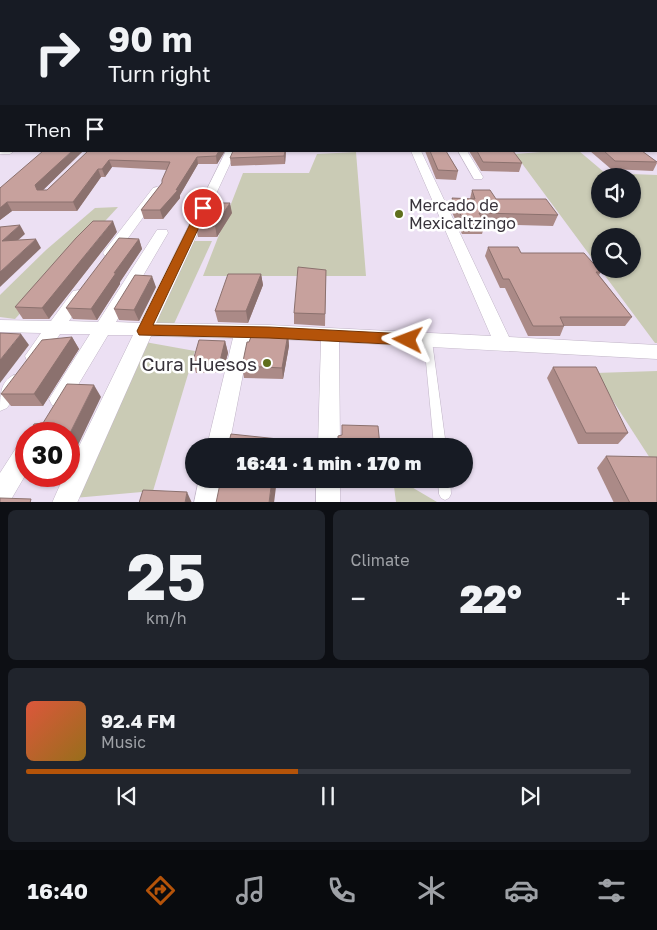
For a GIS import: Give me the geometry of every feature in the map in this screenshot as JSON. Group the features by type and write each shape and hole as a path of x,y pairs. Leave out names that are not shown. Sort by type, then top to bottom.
{"street":[{"path":"64,502 231,152"},
{"path":"416,152 503,344"},
{"path":"463,152 478,178"},
{"path":"100,266 157,190"},
{"path":"48,418 162,233"},
{"path":"0,402 53,328 89,282"},
{"path":"0,326 330,335 657,352"},
{"path":"220,438 244,332"},
{"path":"328,438 330,335"},
{"path":"0,495 15,471"},
{"path":"206,502 209,488"},
{"path":"328,488 328,502"}],"lane":[{"path":"428,341 439,438"},
{"path":"445,488 445,494"}],"green space":[{"path":"356,152 366,276 203,276 243,173 309,173 317,154"},
{"path":"580,152 599,168 591,168 591,218 641,218 641,174 657,175 657,343 655,343 607,278 641,278 641,228 591,228 591,257 515,154"},
{"path":"118,207 15,319 0,317 0,295 46,250 95,208"},
{"path":"192,241 212,241 173,326 153,326"},
{"path":"145,342 195,351 153,491 74,498"},
{"path":"657,371 657,469 595,373"},
{"path":"394,488 413,488 437,502 396,502"}],"building":[{"path":"42,152 71,152 35,185 37,190 47,190 87,152 218,152 216,156 197,157 176,190 178,190 160,210 141,210 162,183 170,162 109,160 102,169 98,169 73,202 7,202 0,208 0,188"},
{"path":"233,152 285,152 284,156 230,158"},
{"path":"430,152 447,152 458,171 438,170"},
{"path":"478,152 514,152 522,163 483,162"},
{"path":"605,152 643,152 657,162 615,161"},
{"path":"472,190 490,190 496,199 546,199 558,215 479,213 485,224 465,223 452,198 475,199"},
{"path":"207,203 230,203 215,226 196,226"},
{"path":"93,221 113,221 42,308 15,307 76,238"},
{"path":"20,225 2,241 36,239 0,272 0,227"},
{"path":"119,238 139,239 91,309 66,308"},
{"path":"488,247 518,247 521,253 584,253 591,261 591,278 601,278 632,317 560,317 564,326 533,326 509,279 503,279"},
{"path":"298,267 326,270 325,314 294,313"},
{"path":"228,274 261,274 246,311 215,311"},
{"path":"135,275 152,276 134,310 114,309"},
{"path":"0,333 21,334 0,360"},
{"path":"288,334 282,368 242,366 247,342 249,342 251,337"},
{"path":"72,337 34,394 1,394 42,340"},
{"path":"199,340 225,341 220,361 193,361"},
{"path":"553,367 596,367 628,433 586,433"},
{"path":"67,384 94,385 76,422 44,422"},
{"path":"342,425 378,426 379,438 338,438 338,436 342,435"},
{"path":"231,434 269,438 230,438"},
{"path":"606,456 657,457 657,502 629,502"},
{"path":"219,488 271,488 269,502 216,502"},
{"path":"143,490 187,492 185,502 139,502"},
{"path":"0,498 31,499 30,502 0,502"}],"place":[{"name":"Mercado de Mexicaltzingo","path":"399,214"},
{"name":"Cura Huesos","path":"267,363"}],"route":[{"path":"203,208 144,331 269,332 408,340"}]}
